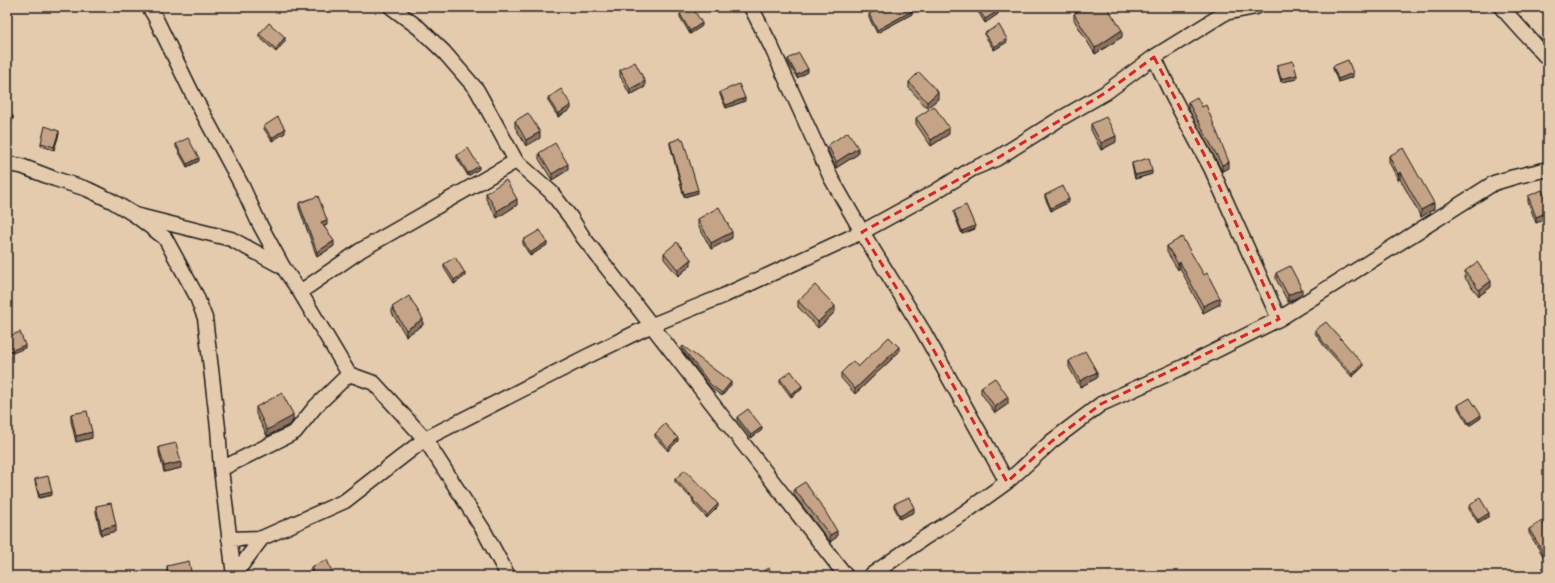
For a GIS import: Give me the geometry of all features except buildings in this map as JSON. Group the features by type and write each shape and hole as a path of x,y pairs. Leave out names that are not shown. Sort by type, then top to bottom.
{"street":[{"path":"149,7 283,268 300,292 349,374 374,383 425,439 484,531 508,576"},
{"path":"391,7 419,28 444,52 477,90 516,161 551,192 571,218 583,237 846,576"},
{"path":"751,7 771,46 831,178 862,232 923,331 1007,482"},
{"path":"229,539 262,538 344,501 425,439 652,325 724,296 862,232 972,170 996,159 1058,120 1105,93 1154,57 1224,10 1256,7"},
{"path":"1501,7 1548,59"},
{"path":"1154,57 1173,97 1211,168 1279,319"},
{"path":"300,292 361,250 516,161"},
{"path":"7,164 21,166 55,180 87,189 112,201 165,238 196,295 205,318 218,428 220,469 234,575"},
{"path":"870,576 924,538 964,513 1007,482 1052,441 1101,404 1181,368 1279,319 1494,183 1548,169"},
{"path":"134,215 231,239 283,268"},
{"path":"220,469 295,432 315,406 349,374"},
{"path":"234,575 262,538"}],"highlighted area":[{"path":"1154,57 1211,168 1279,319 1101,404 1052,441 1007,482 923,331 862,232 996,159 1105,93"}]}
